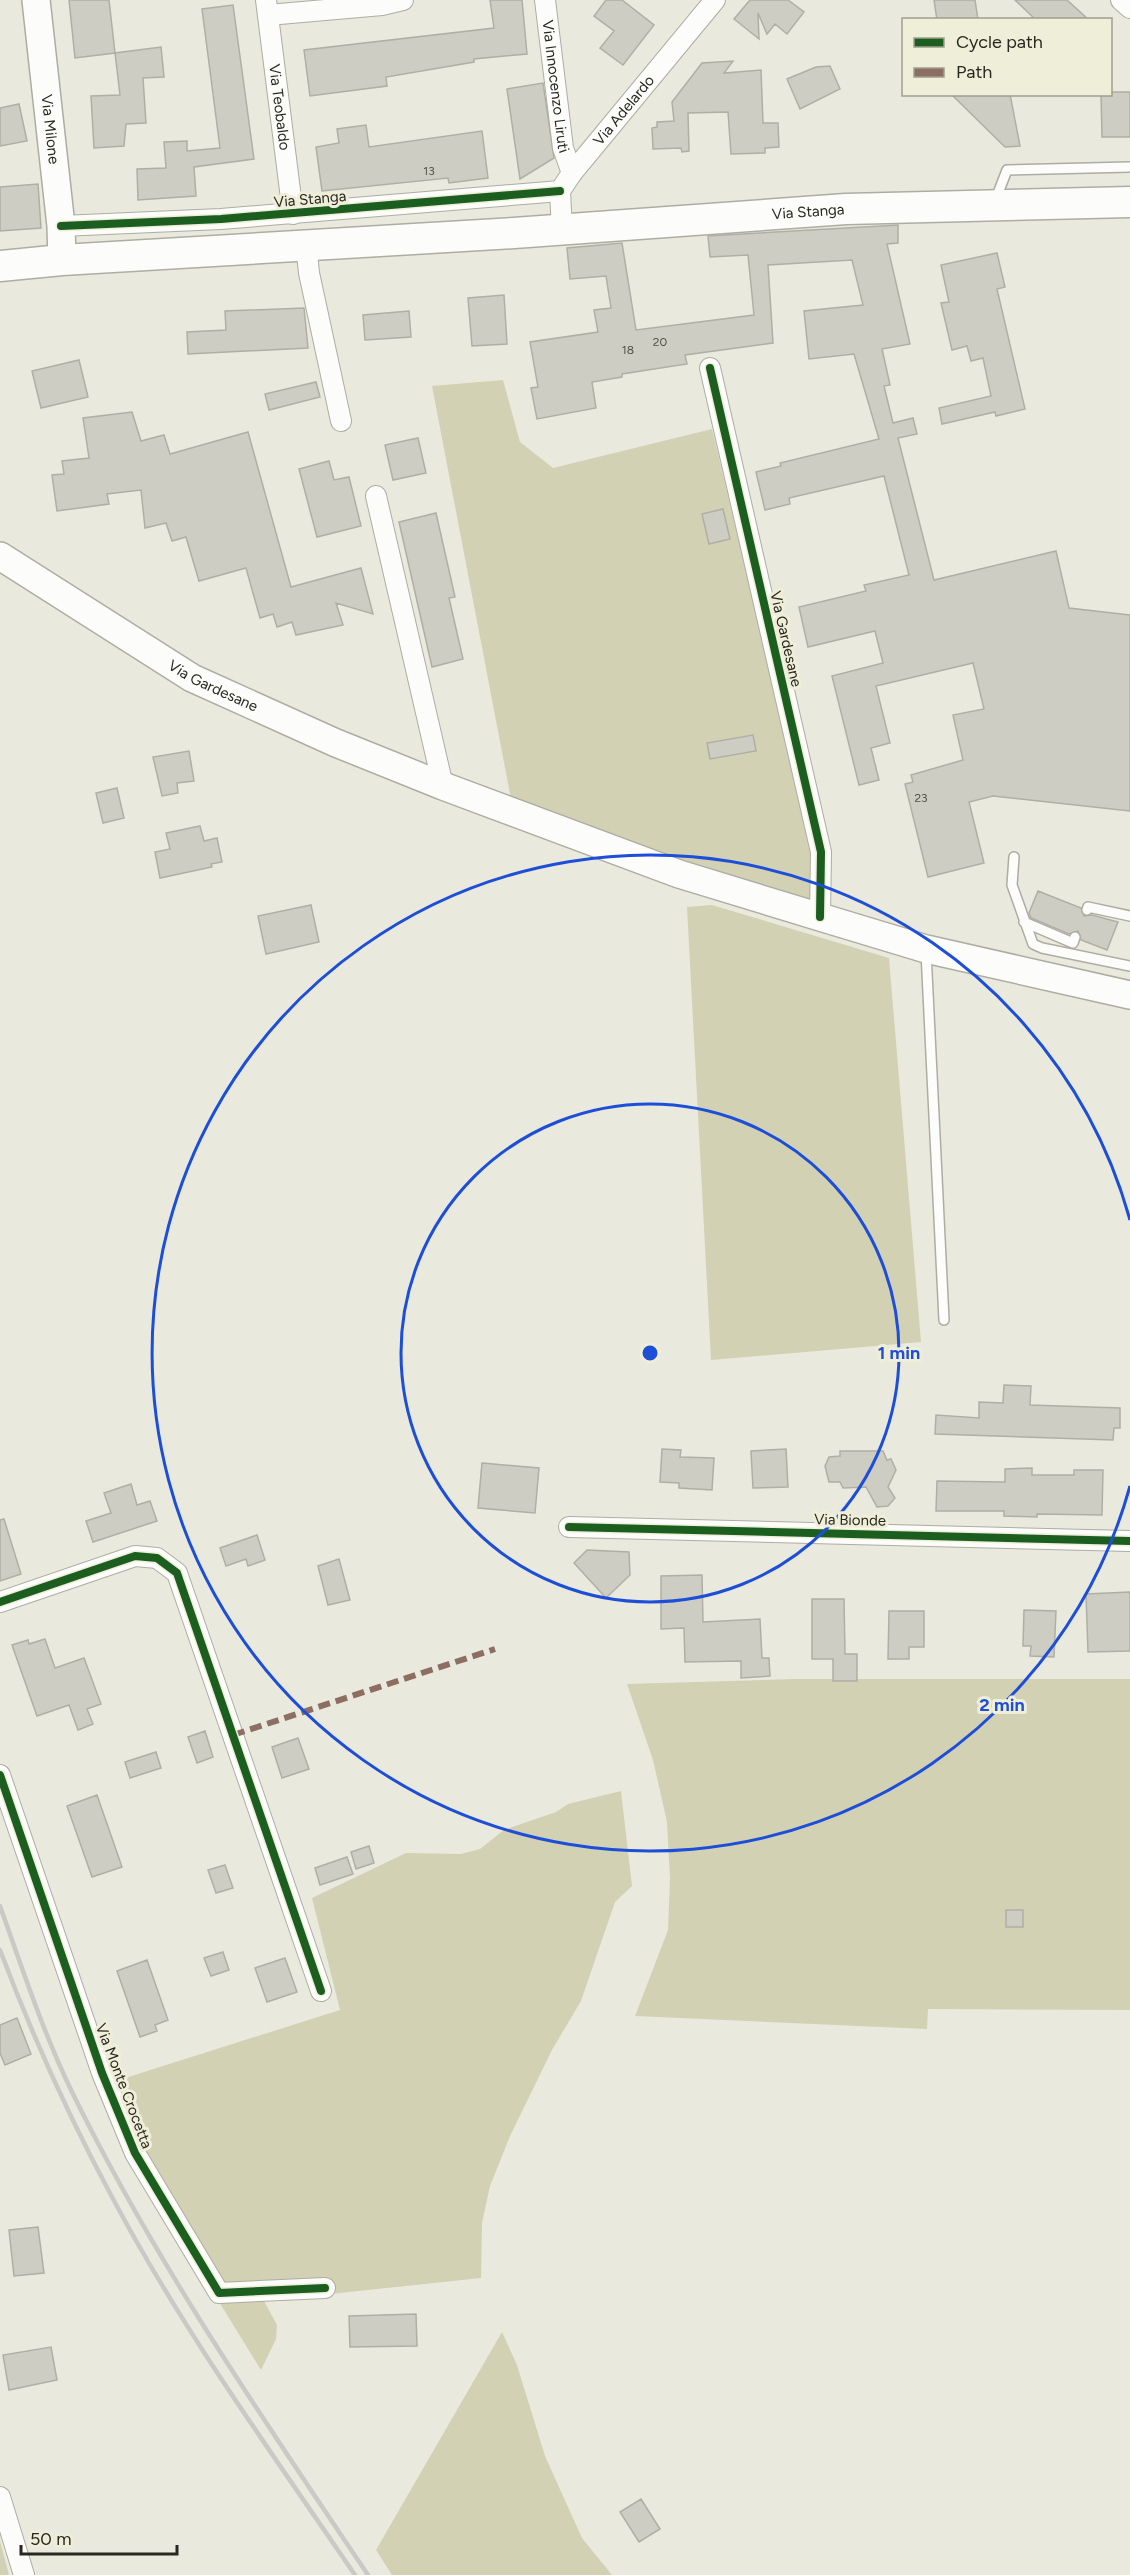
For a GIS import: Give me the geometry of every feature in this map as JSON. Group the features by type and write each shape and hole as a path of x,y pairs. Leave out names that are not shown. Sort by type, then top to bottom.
{"main road":[{"name":"Via Milone","path":"36,0 61,226 62,260"},
{"name":"Via Stanga","path":"62,260 562,230 846,209 1130,202"},
{"path":"0,257 62,260"},
{"path":"0,266 62,260"},
{"name":"Via Gardesane","path":"0,556 192,678 336,743 443,786 679,874 820,917 926,949 1130,995"}],"street":[{"path":"267,7 382,5 403,0"},
{"name":"Via Innocenzo Liruti","path":"545,0 563,148 572,172"},
{"name":"Via Adelardo","path":"560,191 572,172 715,0"},
{"path":"1120,0 1130,8"},
{"name":"Via Teobaldo","path":"267,7 293,214"},
{"name":"Via Stanga","path":"61,226 293,214 560,191"},
{"path":"560,191 562,230"},
{"path":"306,244 309,273 341,421"},
{"name":"Via Gardesane","path":"710,368 821,852 820,917"},
{"path":"376,496 443,786"},
{"name":"Via Bionde","path":"569,1527 1130,1541"},
{"path":"0,1602 135,1556 157,1558 177,1573 321,1991"},
{"name":"Via Monte Crocetta","path":"0,1775 102,2073 135,2153 219,2293 325,2288"},
{"path":"0,2497 24,2575"}],"lane":[{"path":"993,206 1007,170 1130,167"},
{"path":"1014,857 1012,885 1033,944 1042,948 1130,966"},
{"path":"1087,910 1088,907 1130,916"},
{"path":"1024,922 1073,943 1075,937"},
{"path":"926,949 944,1320"}],"shaded area":[{"path":"503,380 520,442 553,468 712,429 826,904 769,890 511,799 432,386"},
{"path":"712,905 889,958 921,1342 711,1360 687,907"},
{"path":"795,1679 1130,1679 1130,2010 928,2009 927,2029 635,2016 668,1930 670,1878 667,1822 653,1760 627,1684"},
{"path":"621,1791 632,1886 615,1902 581,2001 552,2050 510,2136 490,2186 482,2223 481,2278 264,2301 277,2325 276,2339 261,2370 192,2258 100,2086 340,2010 312,1898 406,1853 461,1854 480,1849 504,1830 556,1812 568,1804"},
{"path":"502,2332 517,2365 545,2456 582,2538 612,2575 392,2575 376,2550"},
{"path":"0,2541 9,2575 0,2575"}],"building":[{"path":"69,0 109,0 115,53 75,58"},
{"path":"490,0 522,0 527,54 474,59 474,62 386,77 387,86 310,96 304,50 494,28"},
{"path":"606,0 622,0 654,25 623,65 600,48 614,31 594,16"},
{"path":"750,0 788,0 804,12 787,34 775,24 767,34 758,13 759,39 734,19"},
{"path":"934,0 975,0 978,18 937,18"},
{"path":"1015,0 1067,0 1087,18 1034,18"},
{"path":"233,5 254,159 194,167 196,196 138,200 137,169 166,168 164,142 187,141 187,151 220,148 202,9"},
{"path":"161,47 164,77 143,78 146,123 126,124 124,146 94,148 91,96 120,95 115,53"},
{"path":"733,61 724,73 761,70 763,123 778,123 779,147 765,148 765,153 731,154 728,112 688,113 689,151 682,152 681,148 653,149 652,128 657,127 657,122 674,121 672,102 702,63"},
{"path":"830,66 840,89 800,109 787,79 816,67"},
{"path":"543,83 554,158 520,179 507,89"},
{"path":"1112,92 1130,92 1130,137 1102,137 1101,96 1112,96"},
{"path":"953,96 1010,96 1020,146 1005,147"},
{"path":"19,104 27,141 0,146 0,108"},
{"path":"366,125 369,147 482,131 488,178 449,183 448,178 322,191 316,147 339,143 337,129"},
{"path":"38,184 41,228 0,231 0,187"},
{"path":"898,225 898,243 887,244 910,344 882,349 890,385 884,386 893,423 913,418 917,434 898,438 934,580 1056,551 1069,608 1130,615 1130,811 993,796 969,802 984,863 928,877 905,784 913,782 911,775 963,760 953,715 984,709 973,663 876,686 890,743 871,748 879,780 859,785 832,676 883,663 875,631 808,647 799,607 866,591 864,585 909,575 884,476 789,498 790,504 765,510 756,472 781,466 780,463 879,439 854,354 809,359 804,311 863,305 852,260 768,265 773,343 685,355 687,364 622,374 622,377 592,382 596,408 537,419 531,388 538,387 530,342 598,332 594,310 611,308 606,276 570,279 567,248 622,243 636,330 754,315 748,255 710,257 708,236"},
{"path":"997,253 1005,287 997,289 1025,409 996,416 995,412 942,424 939,408 991,396 983,358 971,361 967,346 952,350 941,303 949,302 941,265"},
{"path":"504,295 507,344 472,346 468,298"},
{"path":"304,308 308,348 188,354 187,332 226,330 225,311"},
{"path":"409,311 411,337 365,340 363,315"},
{"path":"79,360 88,397 41,408 32,371"},
{"path":"316,382 320,397 269,410 265,394"},
{"path":"132,412 141,441 164,435 170,454 248,432 291,587 361,568 373,614 336,603 343,625 296,635 292,622 277,627 273,614 260,618 246,568 199,581 186,537 172,541 166,523 145,528 141,490 107,494 109,504 57,511 52,475 64,474 62,461 89,458 83,418"},
{"path":"418,438 426,473 393,480 385,445"},
{"path":"329,461 334,480 349,477 361,526 317,537 299,469"},
{"path":"723,509 730,539 709,544 702,514"},
{"path":"436,513 455,597 449,598 463,659 432,667 399,522"},
{"path":"753,735 756,751 710,759 707,743"},
{"path":"189,751 194,781 177,783 178,793 162,796 153,757"},
{"path":"117,788 124,818 103,823 96,793"},
{"path":"200,826 204,841 217,838 222,862 211,864 212,867 160,878 155,852 170,849 166,833"},
{"path":"1038,891 1081,908 1084,916 1092,915 1118,922 1107,950 1081,940 1078,931 1069,934 1031,918 1029,913"},
{"path":"311,905 319,942 266,954 258,916"},
{"path":"1004,1385 1031,1386 1030,1405 1120,1408 1120,1428 1114,1428 1113,1440 935,1434 936,1415 979,1418 979,1402 1003,1403"},
{"path":"662,1449 681,1450 680,1457 714,1458 712,1490 679,1488 679,1483 660,1482"},
{"path":"786,1449 788,1487 753,1488 751,1451"},
{"path":"840,1451 883,1451 887,1460 891,1459 896,1470 888,1487 895,1498 888,1506 877,1507 866,1487 843,1488 840,1482 829,1482 825,1466 829,1457 840,1456"},
{"path":"482,1463 539,1468 535,1513 478,1508"},
{"path":"1032,1468 1032,1475 1074,1475 1074,1470 1103,1470 1102,1515 1037,1514 1037,1517 1004,1516 1004,1511 936,1511 937,1481 1005,1482 1005,1469"},
{"path":"131,1484 137,1505 150,1501 157,1521 93,1542 86,1521 111,1513 104,1493"},
{"path":"4,1519 21,1574 0,1581 0,1520"},
{"path":"257,1535 265,1560 248,1566 246,1559 226,1566 220,1548"},
{"path":"587,1550 629,1552 630,1575 606,1598 574,1563"},
{"path":"339,1559 350,1600 328,1605 318,1566"},
{"path":"702,1575 703,1622 760,1619 762,1658 769,1658 770,1676 741,1678 741,1661 685,1662 684,1628 661,1629 661,1576"},
{"path":"1130,1592 1130,1651 1088,1652 1086,1594"},
{"path":"812,1599 844,1599 845,1654 857,1654 857,1681 833,1681 833,1659 812,1659"},
{"path":"1024,1610 1056,1611 1054,1657 1030,1656 1031,1646 1023,1646"},
{"path":"889,1611 924,1611 924,1647 909,1647 909,1659 888,1659"},
{"path":"45,1639 55,1668 84,1658 101,1704 87,1709 93,1724 78,1730 69,1705 37,1716 12,1645 28,1640 29,1644"},
{"path":"205,1731 213,1757 197,1763 188,1737"},
{"path":"298,1738 309,1769 282,1778 272,1747"},
{"path":"156,1752 161,1768 130,1778 125,1762"},
{"path":"97,1795 122,1867 92,1877 67,1806"},
{"path":"369,1846 374,1863 356,1869 351,1852"},
{"path":"347,1857 353,1874 320,1885 315,1868"},
{"path":"225,1865 233,1888 216,1893 208,1870"},
{"path":"1006,1910 1023,1910 1023,1927 1006,1927"},
{"path":"223,1952 229,1970 211,1976 204,1958"},
{"path":"285,1958 297,1992 267,2002 255,1968"},
{"path":"147,1960 168,2020 155,2025 157,2031 140,2037 117,1971"},
{"path":"17,2018 31,2054 5,2065 0,2053 0,2025"},
{"path":"38,2227 44,2273 14,2276 9,2230"},
{"path":"416,2314 417,2346 350,2347 349,2316"},
{"path":"51,2347 57,2380 9,2390 3,2355"},
{"path":"641,2499 660,2529 639,2542 620,2512"}],"railway":[{"path":"0,1906 33,2000 72,2092 138,2217 212,2339 368,2575"},
{"path":"0,1950 66,2106 139,2246 228,2389 355,2575"}],"marked path":[{"path":"233,1735 495,1649"}],"cycle path":[{"path":"61,226 221,219 560,191"},
{"path":"710,368 821,852 820,917"},
{"path":"569,1527 1130,1541"},
{"path":"0,1602 135,1556 157,1558 177,1573 321,1991"},
{"path":"0,1775 102,2073 135,2153 219,2293 325,2288"}]}
